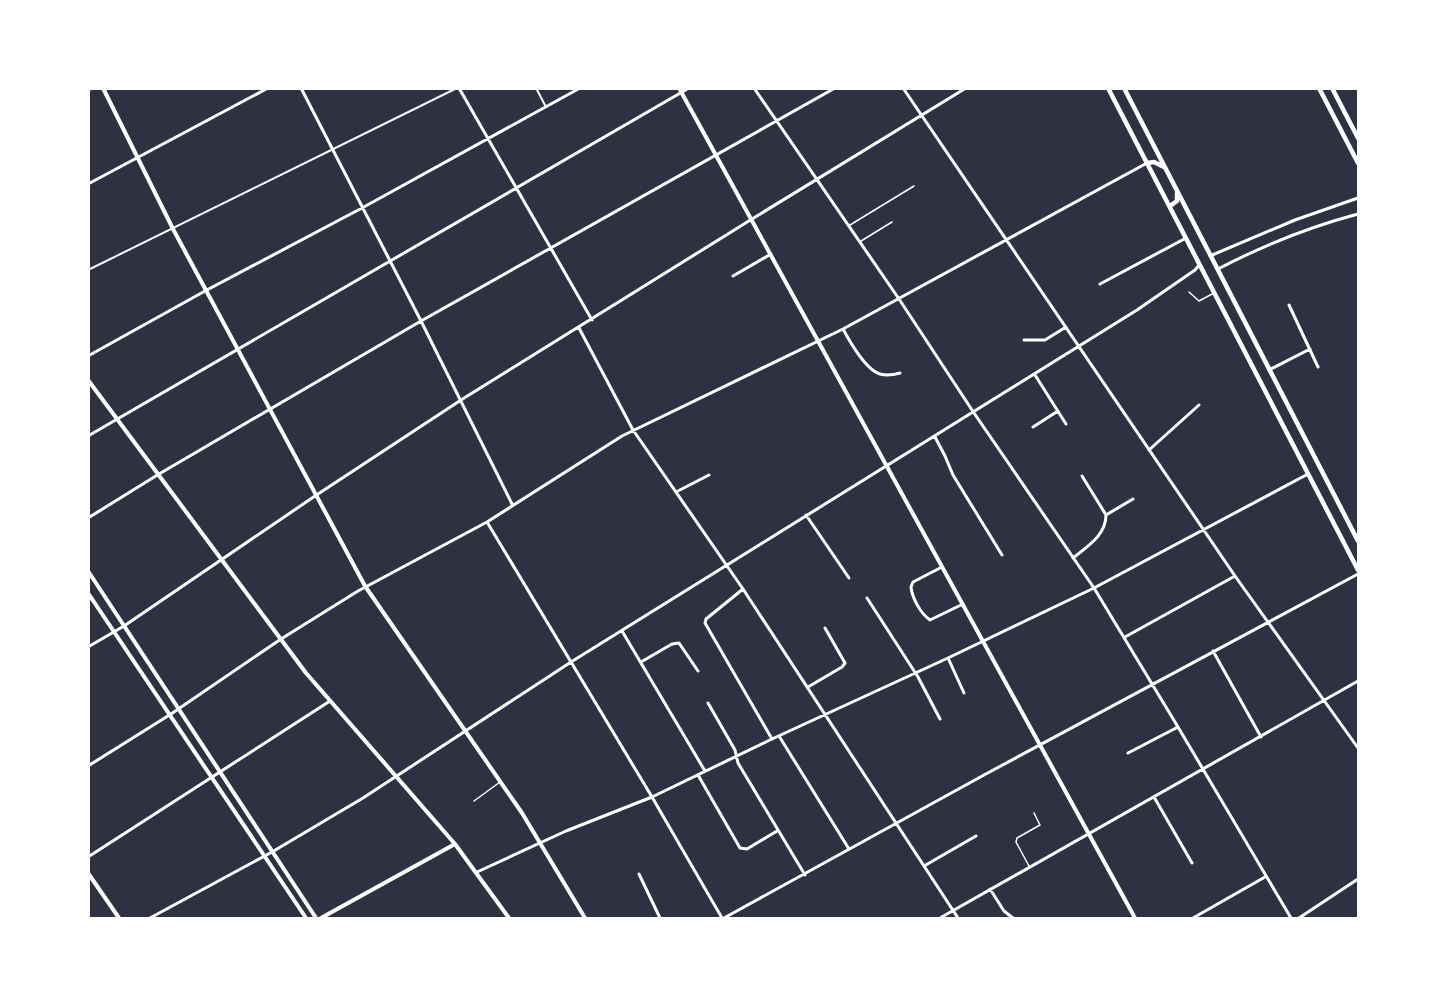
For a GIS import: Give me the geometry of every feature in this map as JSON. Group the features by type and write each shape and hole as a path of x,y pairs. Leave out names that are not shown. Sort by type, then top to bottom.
{"main road":[{"path":"1108,88 1359,572"},
{"path":"1124,88 1359,541"},
{"path":"1318,88 1359,163"},
{"path":"1332,88 1359,138"},
{"path":"1147,162 1154,162 1165,167"},
{"path":"1170,206 1177,201 1177,191"},
{"path":"1200,264 1210,256"},
{"path":"1309,473 1316,471 1324,474"}],"street":[{"path":"103,88 205,291 365,586 541,842 585,918"},
{"path":"88,184 268,88"},
{"path":"301,88 422,321 512,505"},
{"path":"88,270 458,88 592,320"},
{"path":"536,88 546,107"},
{"path":"88,356 580,88"},
{"path":"88,436 391,262 680,91 689,88"},
{"path":"754,88 899,298 974,413 1094,588 1291,918"},
{"path":"88,518 159,474 422,321 835,88"},
{"path":"903,88 1204,530 1359,748"},
{"path":"88,647 115,632 461,400 966,88"},
{"path":"680,91 1135,918"},
{"path":"88,766 365,586 487,522 633,430 843,329 1147,162"},
{"path":"1210,256 1294,220 1359,198"},
{"path":"1217,270 1286,236 1359,214"},
{"path":"1100,284 1186,238"},
{"path":"733,276 771,254"},
{"path":"150,918 272,852 395,777 571,662 1079,347 1137,310 1195,270 1200,264"},
{"path":"1289,305 1318,367"},
{"path":"1024,340 1045,340 1066,327"},
{"path":"579,328 633,430 826,714 958,918"},
{"path":"843,329 855,350 878,374 900,374"},
{"path":"1269,370 1310,349"},
{"path":"1035,375 1066,424"},
{"path":"88,380 281,639 330,701 455,844 509,918"},
{"path":"1149,450 1199,405"},
{"path":"1033,427 1058,411"},
{"path":"935,437 953,475 1002,555"},
{"path":"477,872 541,842 652,797 984,641 1094,588 1309,473"},
{"path":"675,492 709,474"},
{"path":"1073,558 1096,539 1104,527 1106,515 1082,476"},
{"path":"1106,515 1133,499"},
{"path":"806,515 849,578"},
{"path":"487,522 723,918 1359,572"},
{"path":"942,567 913,582 911,587 925,616 930,620 963,604"},
{"path":"88,570 316,918"},
{"path":"1125,637 1236,576"},
{"path":"741,590 705,621 772,739"},
{"path":"88,593 306,918"},
{"path":"867,598 915,673 940,719"},
{"path":"808,687 844,665 844,660 825,628"},
{"path":"622,630 705,771"},
{"path":"640,662 672,644 679,643 698,671"},
{"path":"1213,651 1261,737"},
{"path":"948,658 964,693"},
{"path":"940,918 1359,681"},
{"path":"88,857 330,701"},
{"path":"708,703 735,750 736,757 805,875"},
{"path":"1128,753 1178,727"},
{"path":"779,736 849,850"},
{"path":"698,775 738,845 744,849 751,848 778,831"},
{"path":"1154,797 1192,863"},
{"path":"924,866 976,836"},
{"path":"321,918 455,844"},
{"path":"88,873 119,918"},
{"path":"639,874 660,918"},
{"path":"1193,918 1265,877"},
{"path":"1299,918 1359,879"},
{"path":"990,889 1004,911 1013,918"}],"lane":[{"path":"849,226 914,186"},
{"path":"860,242 892,222"},
{"path":"1189,292 1199,301 1215,293"},
{"path":"474,801 500,782"},
{"path":"1029,867 1016,842 1017,838 1040,825 1035,813"}]}
